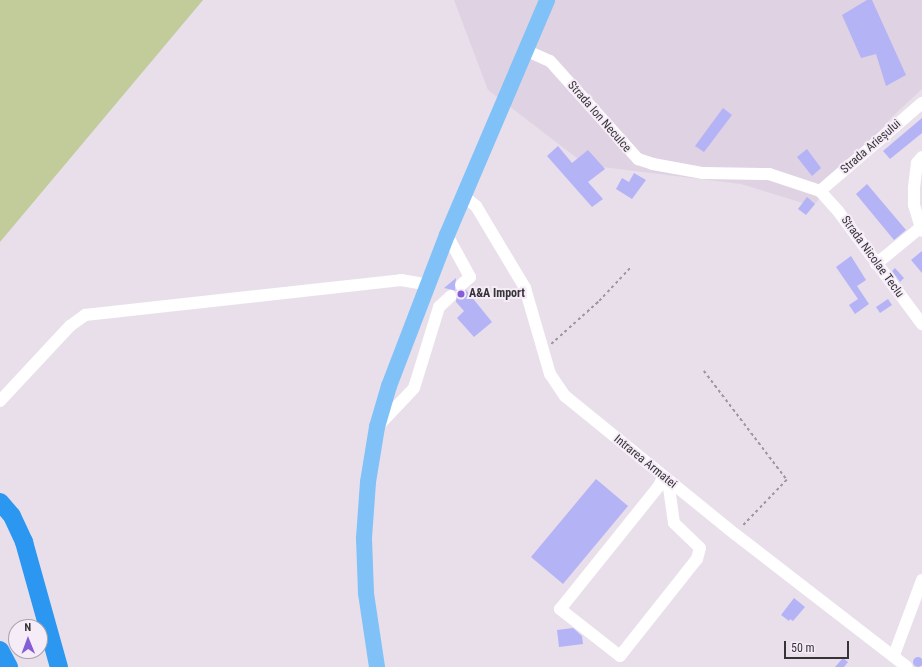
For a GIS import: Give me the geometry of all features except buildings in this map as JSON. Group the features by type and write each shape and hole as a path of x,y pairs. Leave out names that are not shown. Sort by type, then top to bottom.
{"highway":[{"path":"0,502 12,516 24,542 59,667"},
{"path":"0,650 9,667"}],"main road":[{"path":"377,667 366,593 364,538 368,482 377,427 389,386 447,235 547,0"}],"street":[{"name":"Strada Ion Neculce","path":"525,50 550,61 638,158 653,164 703,173 769,174 820,192"},
{"name":"Strada Arieșului","path":"820,192 922,103"},
{"path":"876,264 921,230 914,205 914,188 917,163 922,157"},
{"name":"Strada Nicolae Teclu","path":"820,192 838,211 922,324"},
{"name":"Intrarea Armatei","path":"464,196 476,206 525,288 541,348 556,387 666,479 735,534 894,655 907,667"},
{"path":"447,235 470,277 461,285"},
{"path":"0,400 70,326 85,315 401,280 428,285"},
{"path":"377,427 414,388 439,307 451,296"},
{"path":"666,479 674,523 700,548 697,559 620,656 560,609 666,479"},
{"path":"894,655 922,580"}],"path":[{"path":"541,348 554,343 630,268"},
{"path":"704,371 787,480 735,534"}],"shaded area":[{"path":"454,0 922,0 922,89 893,116 813,206 741,184 586,165 488,90"}],"green space":[{"path":"0,0 203,0 0,242"}],"place":[{"name":"A&A Import","path":"461,294"}]}
